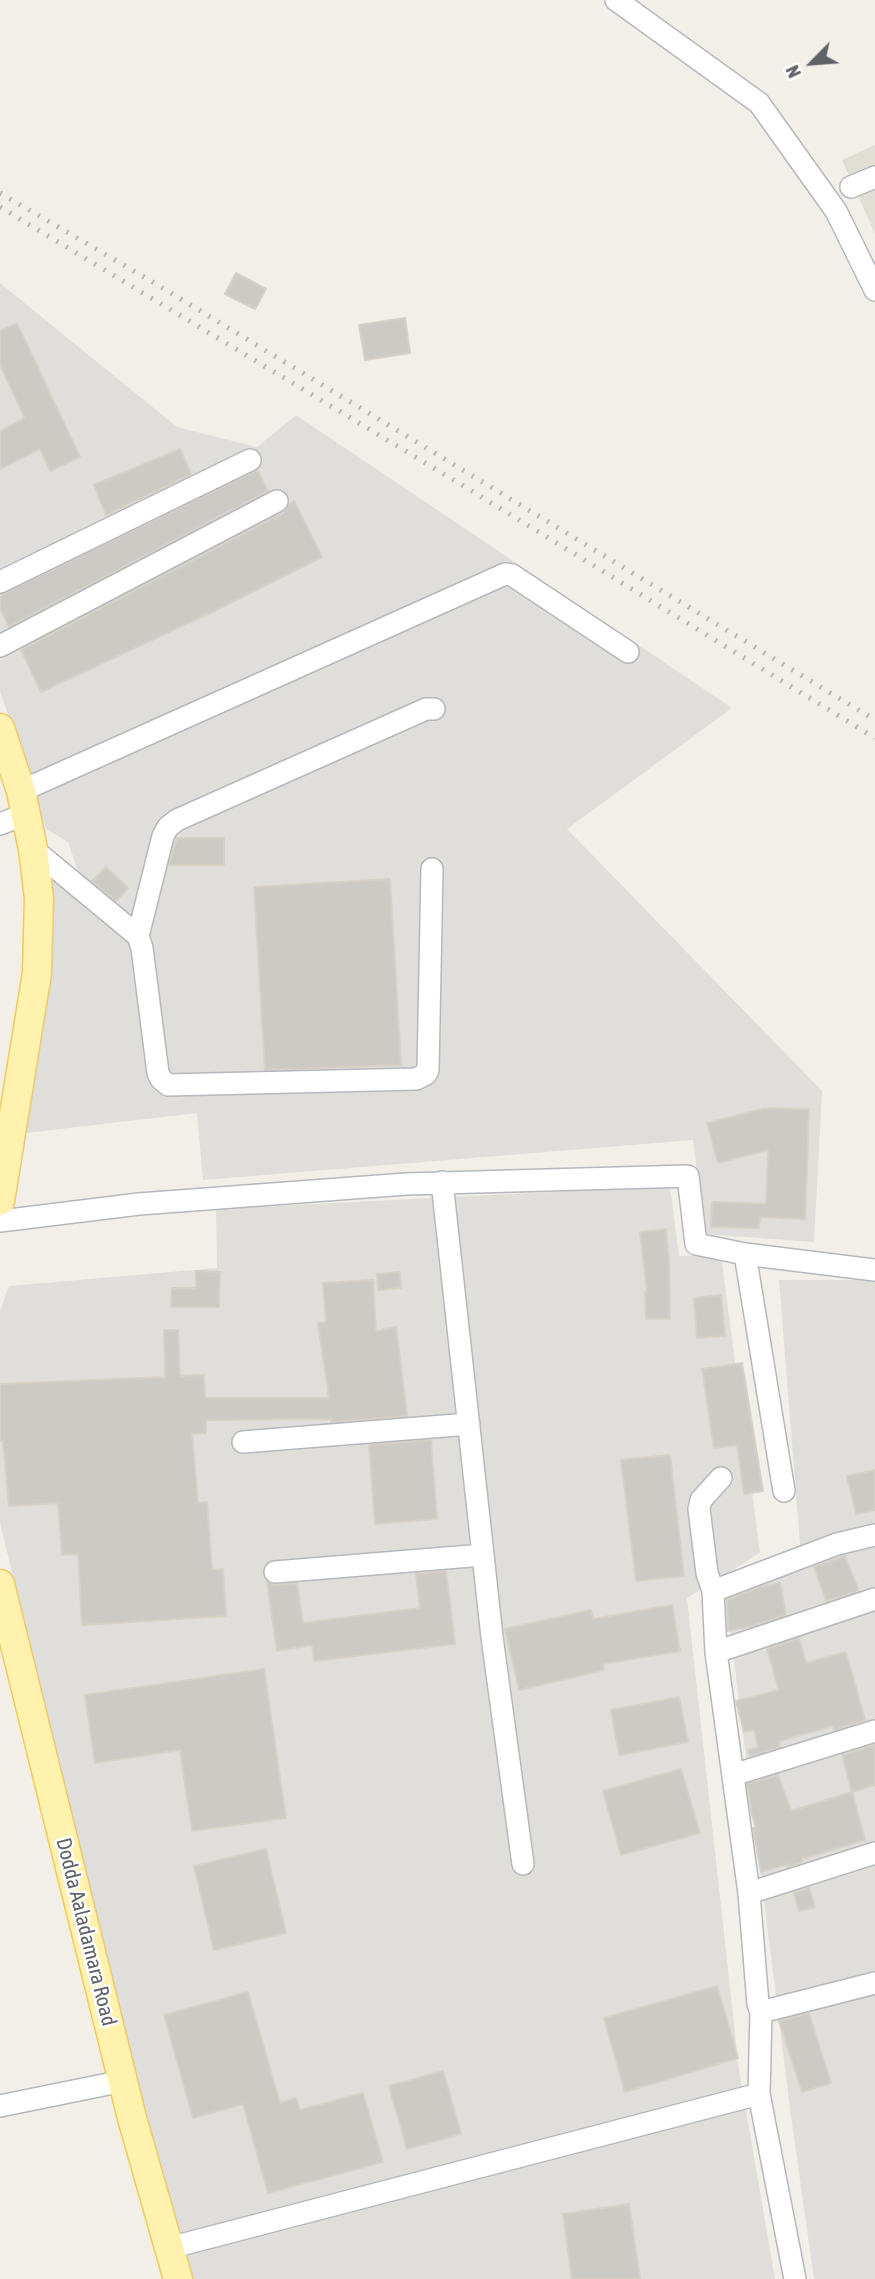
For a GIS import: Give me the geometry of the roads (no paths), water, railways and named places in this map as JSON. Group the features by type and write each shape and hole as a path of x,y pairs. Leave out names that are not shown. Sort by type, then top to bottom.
{"main road":[{"path":"0,728 16,810 33,849 39,898 37,973 0,1201"},
{"name":"Dodda Aaladamara Road","path":"0,1584 123,2081 178,2279"}],"street":[{"path":"616,0 759,103 836,211 875,290"},
{"path":"851,187 875,177"},
{"path":"0,582 250,460"},
{"path":"0,646 277,501"},
{"path":"16,810 505,574 512,575 628,652"},
{"path":"138,936 163,836 168,827 177,820 426,709 433,709"},
{"path":"33,849 138,936 142,948 158,1073 164,1083 182,1084 416,1079 426,1074 432,869"},
{"path":"0,1221 139,1204 442,1182 688,1176 696,1244 745,1254 875,1270"},
{"path":"442,1182 483,1555 523,1864"},
{"path":"745,1254 785,1491"},
{"path":"243,1442 469,1424"},
{"path":"721,1478 701,1500 699,1510 707,1573 713,1591 716,1652 749,1893 758,2004 761,2012 759,2094 795,2279"},
{"path":"713,1591 837,1544 875,1535"},
{"path":"275,1572 483,1555"},
{"path":"716,1652 875,1599"},
{"path":"733,1775 875,1731"},
{"path":"749,1893 875,1853"},
{"path":"761,2012 875,1983"},
{"path":"0,2106 123,2081"},
{"path":"169,2248 759,2094"}],"railway":[{"path":"0,193 151,281 875,720"},
{"path":"0,207 875,738"}]}
